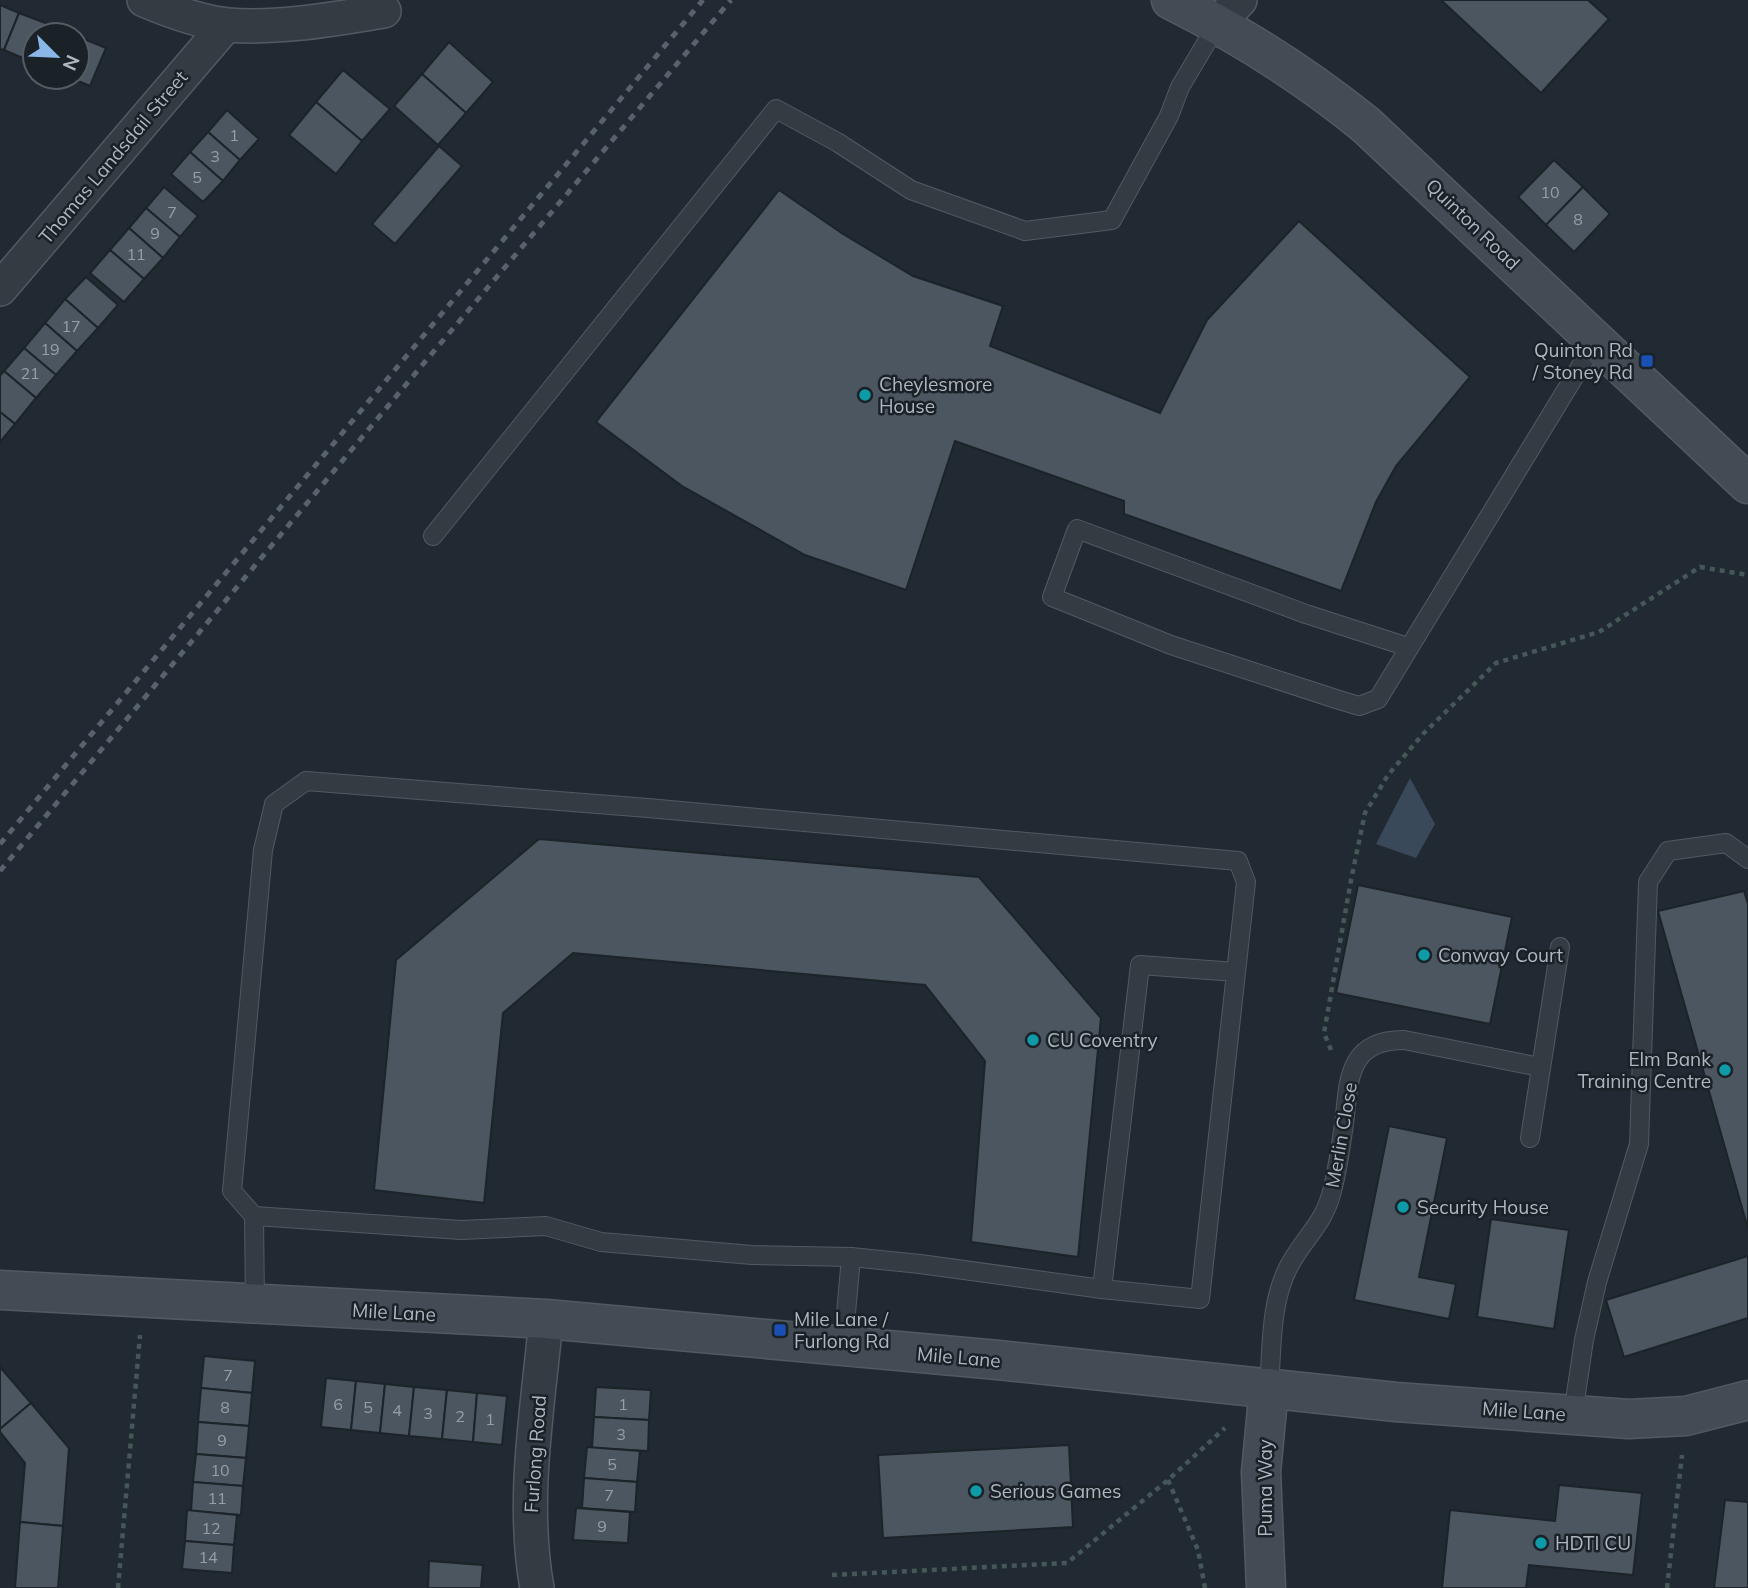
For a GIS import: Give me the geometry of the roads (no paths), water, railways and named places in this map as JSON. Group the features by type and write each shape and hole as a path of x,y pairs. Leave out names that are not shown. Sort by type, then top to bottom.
{"street":[{"path":"144,0 197,18 226,24 297,23 384,11"},
{"name":"Quinton Road","path":"1171,0 1229,12 1366,125 1748,484"},
{"name":"Thomas Landsdail Street","path":"0,289 226,24"},
{"name":"Mile Lane","path":"0,1290 546,1319 998,1360 1396,1402 1629,1419 1686,1416 1748,1399"},
{"name":"Furlong Road","path":"537,1588 530,1549 529,1500 546,1319"},
{"name":"Puma Way","path":"1266,1588 1261,1472 1269,1388"}],"lane":[{"path":"433,536 776,108 837,142 911,190 1026,231 1112,220 1170,116 1180,87 1229,12"},
{"path":"1408,647 1306,614 1077,529 1052,597 1171,645 1359,706 1378,699 1596,341"},
{"path":"254,1216 461,1230 546,1226 601,1242 752,1255 851,1257 1200,1299 1246,882 1238,861 648,808 306,781 274,804 263,850 232,1191 254,1216 256,1305"},
{"path":"1573,1414 1584,1340 1597,1282 1639,1144 1648,882 1668,851 1726,843 1748,859"},
{"path":"1530,1138 1560,947"},
{"path":"1102,1289 1140,965 1236,972"},
{"name":"Merlin Close","path":"1269,1388 1273,1321 1280,1291 1288,1268 1320,1223 1328,1206 1344,1124 1347,1090 1358,1059 1371,1047 1386,1040 1404,1040 1540,1067"},
{"path":"843,1347 851,1257"}],"water":[{"path":"1410,778 1435,824 1416,858 1376,844"}],"railway":[{"path":"0,844 703,0"},
{"path":"0,871 731,0"}],"place":[{"name":"Quinton Rd / Stoney Rd","path":"1647,361"},
{"name":"Cheylesmore House","path":"865,395"},
{"name":"Conway Court","path":"1424,955"},
{"name":"CU Coventry","path":"1033,1040"},
{"name":"Elm Bank Training Centre","path":"1725,1070"},
{"name":"Security House","path":"1403,1207"},
{"name":"Mile Lane / Furlong Rd","path":"780,1330"},
{"name":"Serious Games","path":"976,1491"},
{"name":"HDTI CU","path":"1541,1543"}]}
